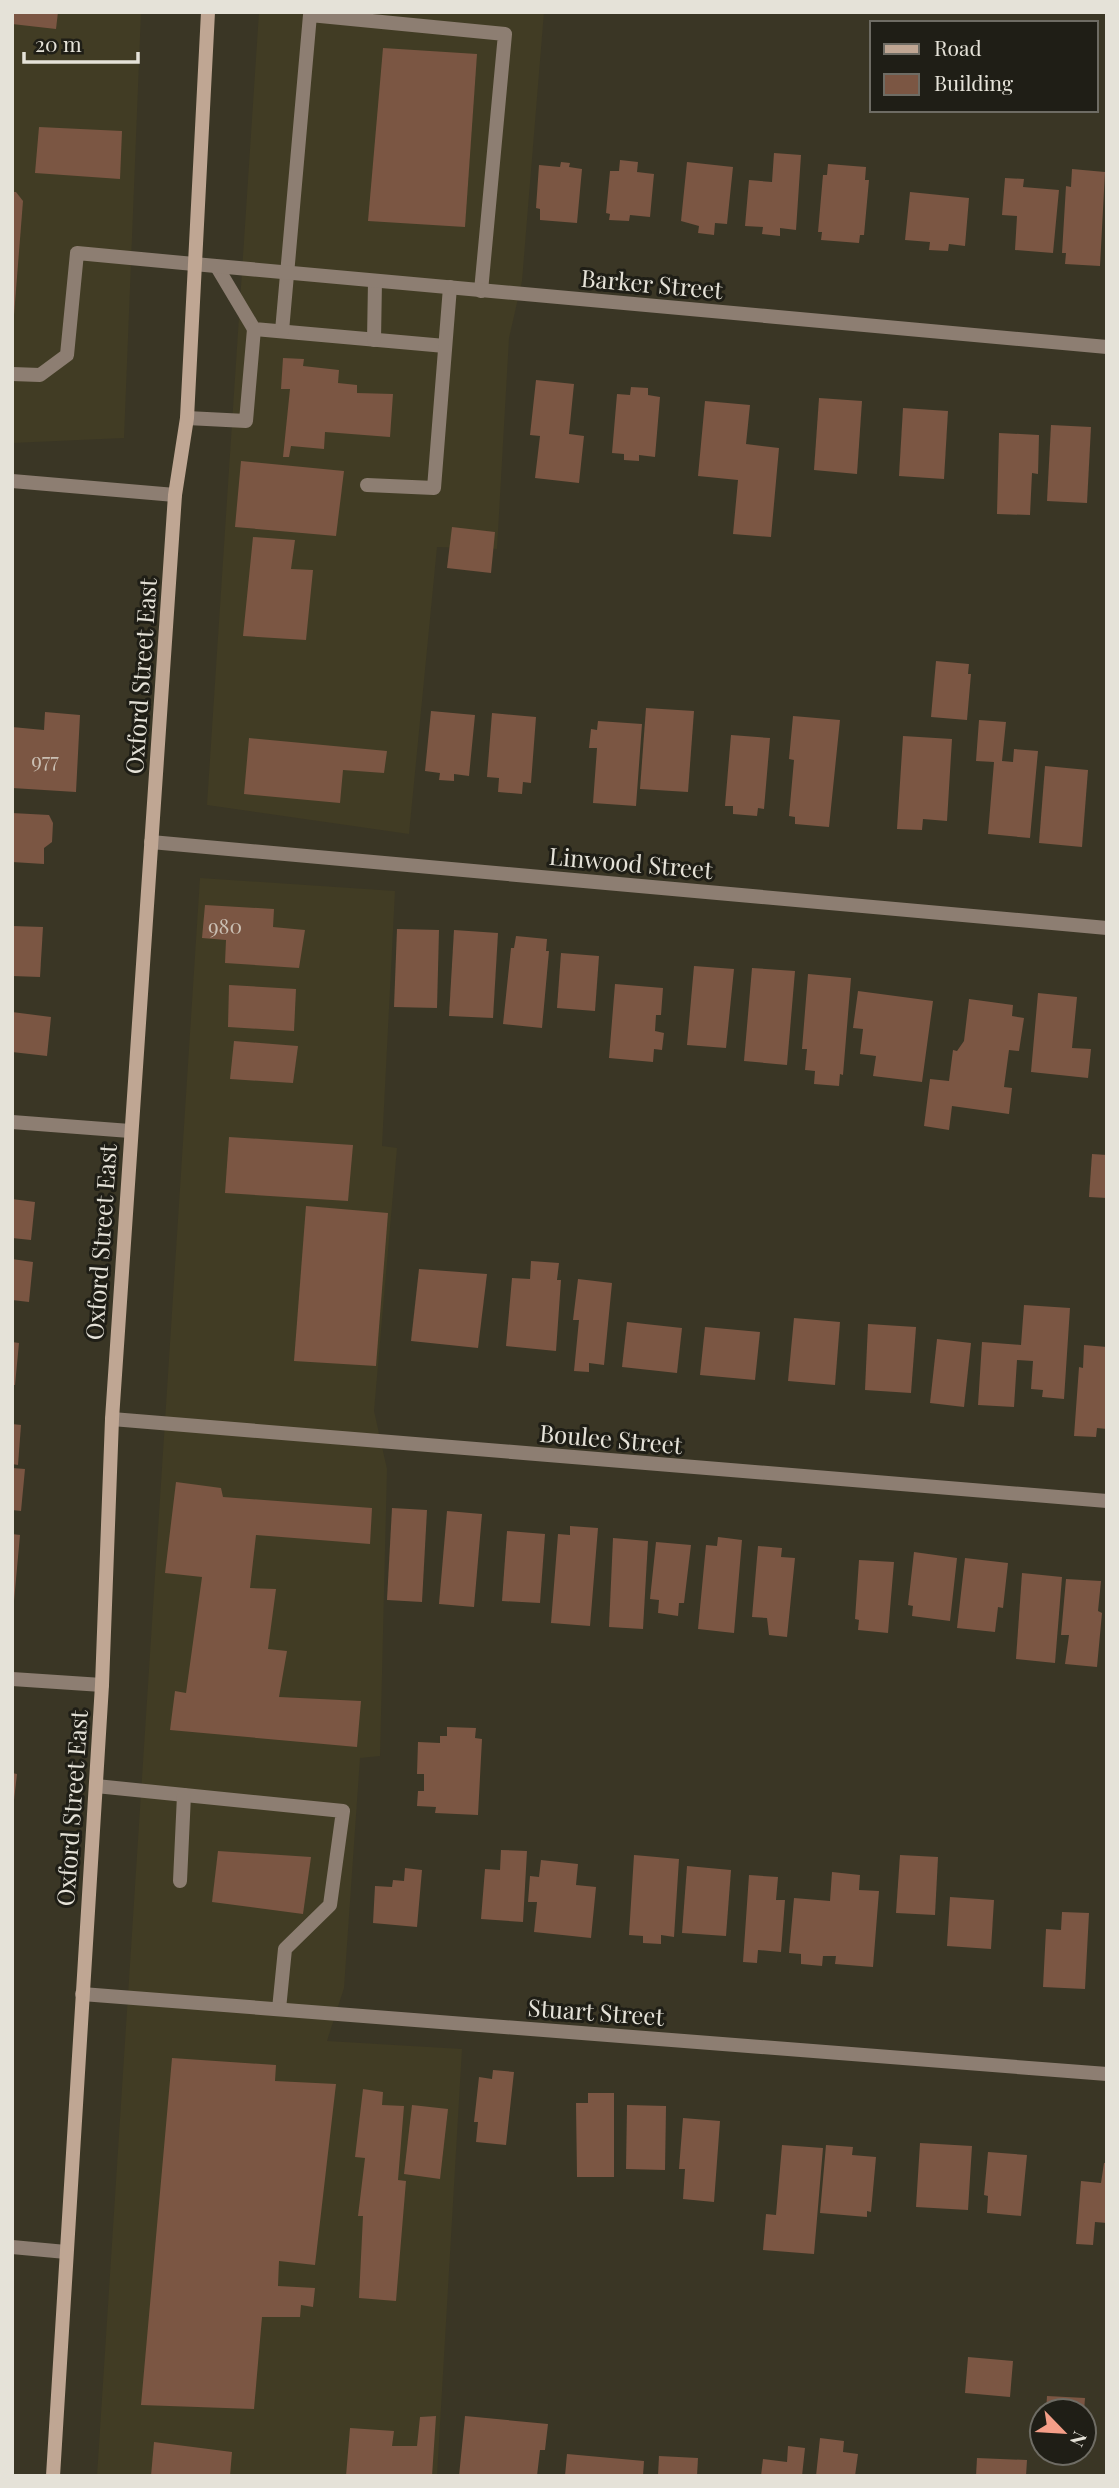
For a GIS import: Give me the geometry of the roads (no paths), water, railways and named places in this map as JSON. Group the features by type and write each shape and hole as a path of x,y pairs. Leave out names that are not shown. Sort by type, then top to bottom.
{"main road":[{"name":"Oxford Street East","path":"53,2476 102,1685 112,1419 130,1131 175,495 187,418 208,12"}],"street":[{"path":"282,331 310,15 505,34 481,290"},
{"name":"Barker Street","path":"12,374 40,375 66,355 76,253 1107,347"},
{"path":"187,418 246,421 254,328 218,267"},
{"path":"374,340 376,281"},
{"path":"367,485 434,488 450,288"},
{"path":"254,328 446,346"},
{"path":"12,481 175,495"},
{"name":"Linwood Street","path":"151,842 1107,928"},
{"path":"12,1122 130,1131"},
{"name":"Boulee Street","path":"112,1419 1107,1502"},
{"path":"12,1679 102,1685"},
{"path":"96,1786 343,1811 330,1905 285,1949 279,2009"},
{"path":"180,1881 184,1795"},
{"name":"Stuart Street","path":"82,1994 1107,2074"},
{"path":"12,2247 66,2252"}]}
